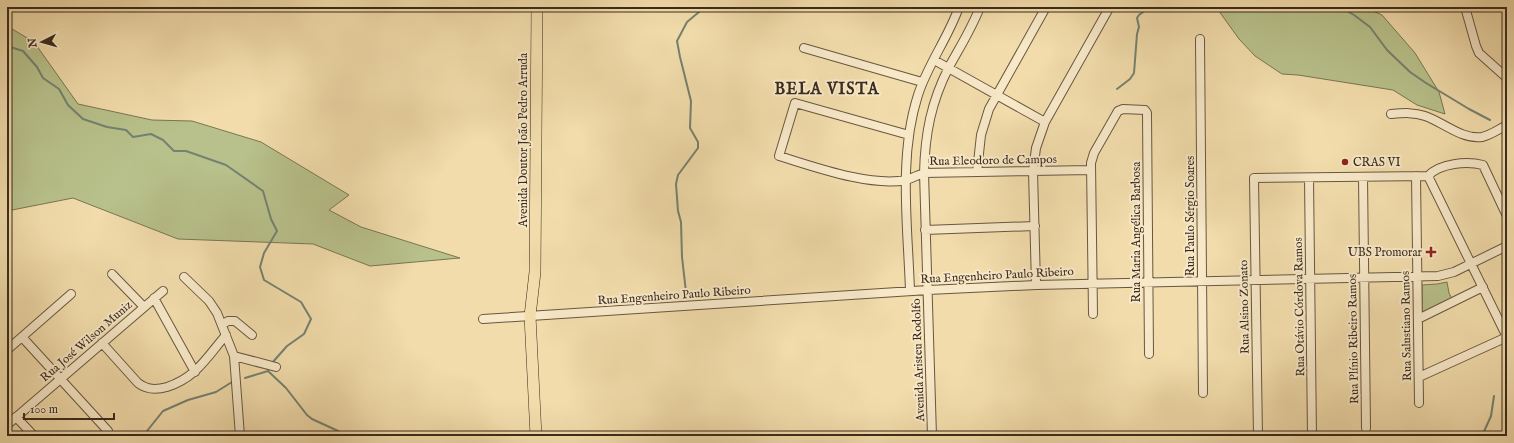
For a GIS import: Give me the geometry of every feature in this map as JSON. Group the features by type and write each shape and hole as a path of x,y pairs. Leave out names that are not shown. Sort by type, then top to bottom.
{"main road":[{"name":"Avenida Doutor João Pedro Arruda","path":"536,436 531,337 535,320 530,316 535,310 537,302 535,272 537,7"}],"street":[{"name":"Avenida Aristeu Rodolfo","path":"910,291 906,180 909,135 913,112 922,82 951,27 959,7"},
{"name":"Avenida Aristeu Rodolfo","path":"932,436 925,230 924,173 926,132 934,104 949,69 981,7"},
{"path":"976,172 984,122 996,95 1046,7"},
{"path":"1465,7 1479,53 1507,78"},
{"path":"1036,285 1033,171 1036,148 1045,122 1108,10"},
{"name":"Rua Paulo Sérgio Soares","path":"1200,38 1203,393"},
{"path":"804,48 922,82"},
{"path":"934,60 1045,122"},
{"name":"Rua Eleodoro de Campos","path":"909,135 795,103 779,156 839,174 857,178 889,181 906,180 924,173 1091,170"},
{"name":"Rua Maria Angélica Barbosa","path":"1091,170 1094,153 1118,111 1130,109 1147,110 1149,354"},
{"path":"1391,114 1409,112 1418,114 1437,120 1460,133 1477,137 1490,134 1507,125"},
{"path":"1309,178 1428,176 1436,169 1451,165 1468,163 1483,165 1507,216"},
{"path":"1091,170 1093,314"},
{"name":"Rua Salustiano Ramos","path":"1416,176 1419,403"},
{"path":"1419,377 1507,337 1428,176"},
{"name":"Rua Plínio Ribeiro Ramos","path":"1363,177 1366,428"},
{"name":"Rua Alsino Zonato","path":"1258,436 1254,178 1309,178"},
{"name":"Rua Otávio Córdova Ramos","path":"1309,178 1312,436"},
{"path":"925,230 1035,226"},
{"name":"Rua Engenheiro Paulo Ribeiro","path":"483,319 910,291 1092,282 1417,276 1445,274 1507,246"},
{"path":"112,274 144,307"},
{"path":"184,277 209,301 223,324 234,356 236,369 240,436"},
{"path":"1418,319 1483,287"},
{"name":"Rua José Wilson Muniz","path":"7,425 163,291"},
{"path":"7,350 71,294"},
{"path":"154,298 195,372"},
{"path":"223,324 228,321 235,321 252,335"},
{"path":"102,343 144,388 152,390 169,386 184,380 195,372 226,334"},
{"path":"22,337 108,431"},
{"path":"234,356 276,367"},
{"path":"16,417 34,436"}],"green space":[{"path":"1216,7 1364,7 1382,15 1415,53 1439,92 1445,114 1417,105 1393,90 1298,75 1282,74 1255,56 1239,39"},
{"path":"7,26 34,42 78,104 152,120 192,121 261,142 349,195 329,210 361,227 460,258 370,266 313,244 178,239 73,198 7,211"},
{"path":"1447,282 1452,299 1422,314 1422,285"}],"waterway":[{"path":"686,292 682,257 681,222 678,211 676,184 678,175 698,148 698,142 690,128 691,101 677,41 687,22 705,7"},
{"path":"1117,89 1130,79 1134,73 1137,34 1139,27 1137,18 1150,7"},
{"path":"1340,7 1370,27 1387,50 1410,72 1469,109 1490,120"},
{"path":"7,46 23,51 37,67 43,78 59,89 68,105 83,119 107,127 126,130 133,137 151,134 163,140 174,151 186,151 226,165 263,191 271,219 277,231 264,253 260,267 264,280 301,302 311,319 304,334 287,346 272,363"},
{"path":"245,378 268,371 269,368"},
{"path":"268,371 286,388 307,415 312,419 349,436"},
{"path":"143,436 163,411 188,400 216,392 232,382"},
{"path":"1482,436 1491,416 1494,396"}],"place":[{"name":"CRAS VI","path":"1345,162"},
{"name":"UBS Promorar","path":"1431,252"}],"district":[{"name":"BELA VISTA","path":"827,88"}]}
